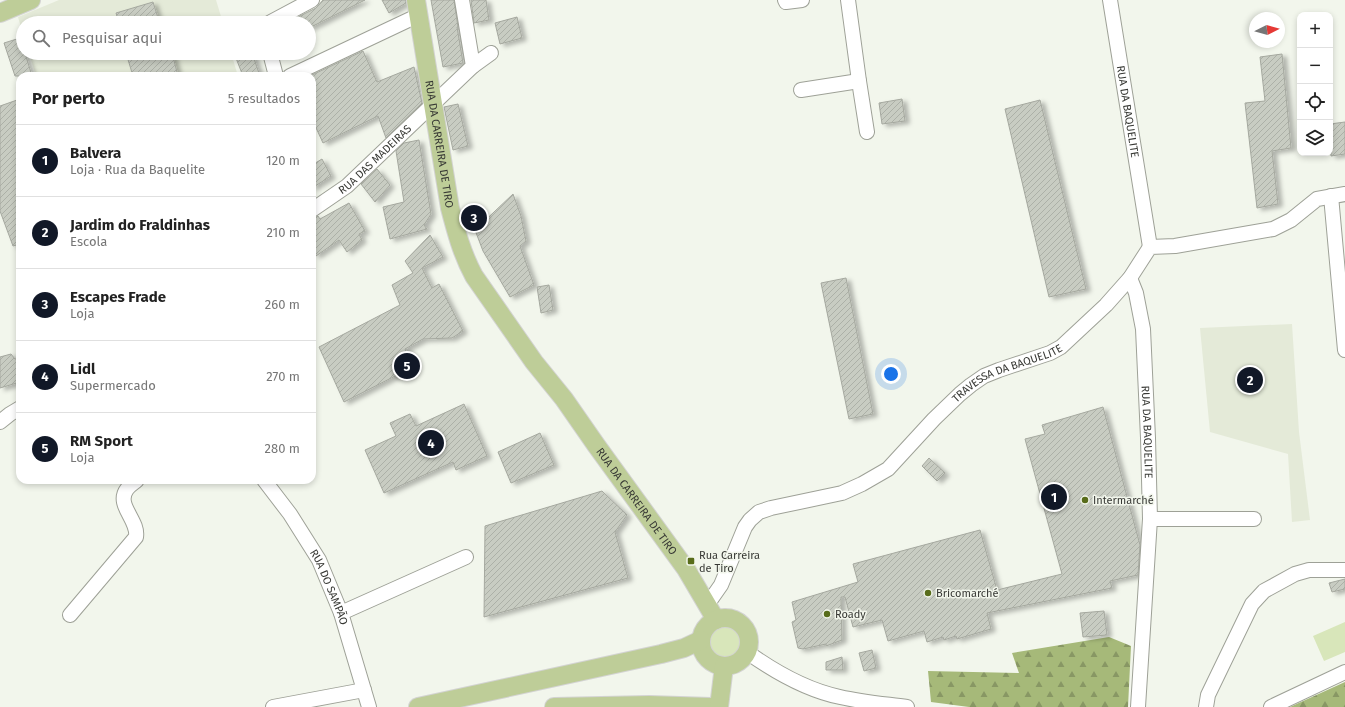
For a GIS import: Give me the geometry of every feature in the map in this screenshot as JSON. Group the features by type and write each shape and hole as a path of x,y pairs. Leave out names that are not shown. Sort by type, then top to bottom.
{"main road":[{"path":"0,13 31,0"},
{"name":"RUA DA CARREIRA DE TIRO","path":"417,7 450,208 461,246 474,276 534,362 555,398 596,445 686,569 712,612"},
{"path":"712,612 722,618 733,619 743,626 749,638 747,652 740,661 730,666 717,665 703,653 701,640 704,630 711,622 712,612"},
{"path":"418,707 661,654 684,648 701,640"},
{"path":"719,707 724,666"},
{"path":"554,707 705,706"}],"street":[{"path":"283,16 312,0"},
{"path":"462,0 473,66"},
{"path":"785,0 786,2 802,0"},
{"path":"848,0 867,132"},
{"name":"RUA DA BAQUELITE","path":"1110,0 1150,247"},
{"path":"297,72 417,7"},
{"name":"RUA DAS MADEIRAS","path":"316,207 347,186 473,66 491,53"},
{"path":"272,60 275,72"},
{"path":"801,90 859,81"},
{"path":"1150,247 1175,246 1273,229 1291,220 1317,199 1338,195 1345,350"},
{"name":"TRAVESSA DA BAQUELITE","path":"712,612 721,585 745,527 759,512 771,508 842,493 879,474 892,465 934,419 966,390 989,374 1050,353 1061,347 1106,305 1130,278 1150,247"},
{"name":"RUA DA BAQUELITE","path":"1130,278 1136,293 1143,329 1147,391 1150,519 1138,707"},
{"path":"0,422 16,410"},
{"path":"70,615 136,537 136,527 125,506 123,497 127,488 132,484"},
{"name":"RUA DO SAMPÃO","path":"267,484 290,514 319,560 341,613 369,707"},
{"path":"1150,519 1254,519"},
{"path":"341,613 466,557"},
{"path":"1206,707 1208,695 1252,604 1264,591 1295,574 1309,570 1345,570"},
{"path":"747,652 789,679 824,692 840,697 907,707"},
{"path":"1271,707 1345,672"},
{"path":"273,707 364,690"}],"shaded area":[{"path":"59,0 216,0 221,16 20,16"},
{"path":"31,60 233,60 237,72 35,72"},
{"path":"1292,324 1299,432 1310,520 1292,522 1288,454 1210,432 1200,328"}],"green space":[{"path":"1345,622 1345,652 1324,661 1313,636"},
{"path":"722,626 734,629 739,632 743,638 738,652 729,658 724,659 714,656 708,648 711,635"},
{"path":"1109,637 1131,646 1128,707 969,707 931,702 928,671 1019,673 1012,653"},
{"path":"1345,682 1345,707 1290,707"}],"building":[{"path":"323,0 365,0 316,24 316,16 300,16 316,8"},
{"path":"382,0 406,0 406,3 389,13"},
{"path":"431,0 454,0 463,63 443,67"},
{"path":"471,0 486,0 489,20 474,23"},
{"path":"153,2 157,16 117,16 116,13"},
{"path":"517,17 522,38 500,44 495,23"},
{"path":"16,39 16,60 27,60 31,72 16,72 15,76 4,43"},
{"path":"363,51 377,82 414,67 422,103 386,138 378,116 323,143 316,128 316,73"},
{"path":"1282,54 1291,148 1272,151 1278,204 1257,208 1245,103 1265,101 1260,57"},
{"path":"128,60 174,60 177,72 132,72"},
{"path":"237,60 254,60 259,72 241,72"},
{"path":"902,99 905,121 882,124 879,103"},
{"path":"16,100 16,245 13,246 0,211 0,106"},
{"path":"1040,100 1086,289 1049,297 1005,109"},
{"path":"458,104 468,146 453,150 444,107"},
{"path":"1345,122 1345,154 1333,156 1333,124"},
{"path":"419,140 431,214 424,225 427,229 390,239 383,207 404,202 396,151 404,143"},
{"path":"322,159 331,176 316,185 316,163"},
{"path":"377,169 390,185 375,202 361,184"},
{"path":"513,194 521,216 526,241 520,246 534,285 510,297 483,251 475,230"},
{"path":"349,203 365,231 359,234 362,240 347,252 339,240 316,256 316,217 318,216 320,219"},
{"path":"430,235 443,257 422,268 432,288 439,284 463,331 452,338 423,339 405,349 413,367 344,402 319,347 400,305 392,285 413,273 405,261"},
{"path":"846,278 873,414 849,419 821,283"},
{"path":"549,285 553,310 541,313 537,287"},
{"path":"11,354 16,359 16,383 0,388 0,357"},
{"path":"464,404 487,456 456,470 453,462 384,493 365,450 396,436 390,423 410,414 416,426"},
{"path":"1103,407 1140,545 1138,575 1110,581 1112,588 987,613 991,629 957,639 956,636 944,640 943,637 927,642 924,631 888,641 882,620 853,627 845,597 841,597 842,640 826,646 826,644 803,649 798,648 792,622 796,620 792,602 858,582 853,564 980,530 997,590 1062,574 1025,439 1045,434 1042,425"},
{"path":"540,433 554,465 511,483 498,452"},
{"path":"929,458 945,473 937,481 922,466"},
{"path":"602,491 627,515 615,532 628,578 484,617 485,526"},
{"path":"1345,579 1345,589 1332,592 1329,583"},
{"path":"1104,611 1107,635 1083,637 1080,613"},
{"path":"872,650 876,668 864,671 859,653"},
{"path":"842,657 843,670 826,670 826,662"}],"place":[{"name":"Escapes Frade","path":"474,218"},
{"name":"RM Sport","path":"407,366"},
{"name":"Jardim do Fraldinhas","path":"1250,380"},
{"name":"Lidl","path":"431,443"},
{"name":"Balvera","path":"1054,497"},
{"name":"Intermarché","path":"1085,500"},
{"name":"Rua Carreira de Tiro","path":"691,561"},
{"name":"Bricomarché","path":"928,593"},
{"name":"Roady","path":"827,614"}]}
